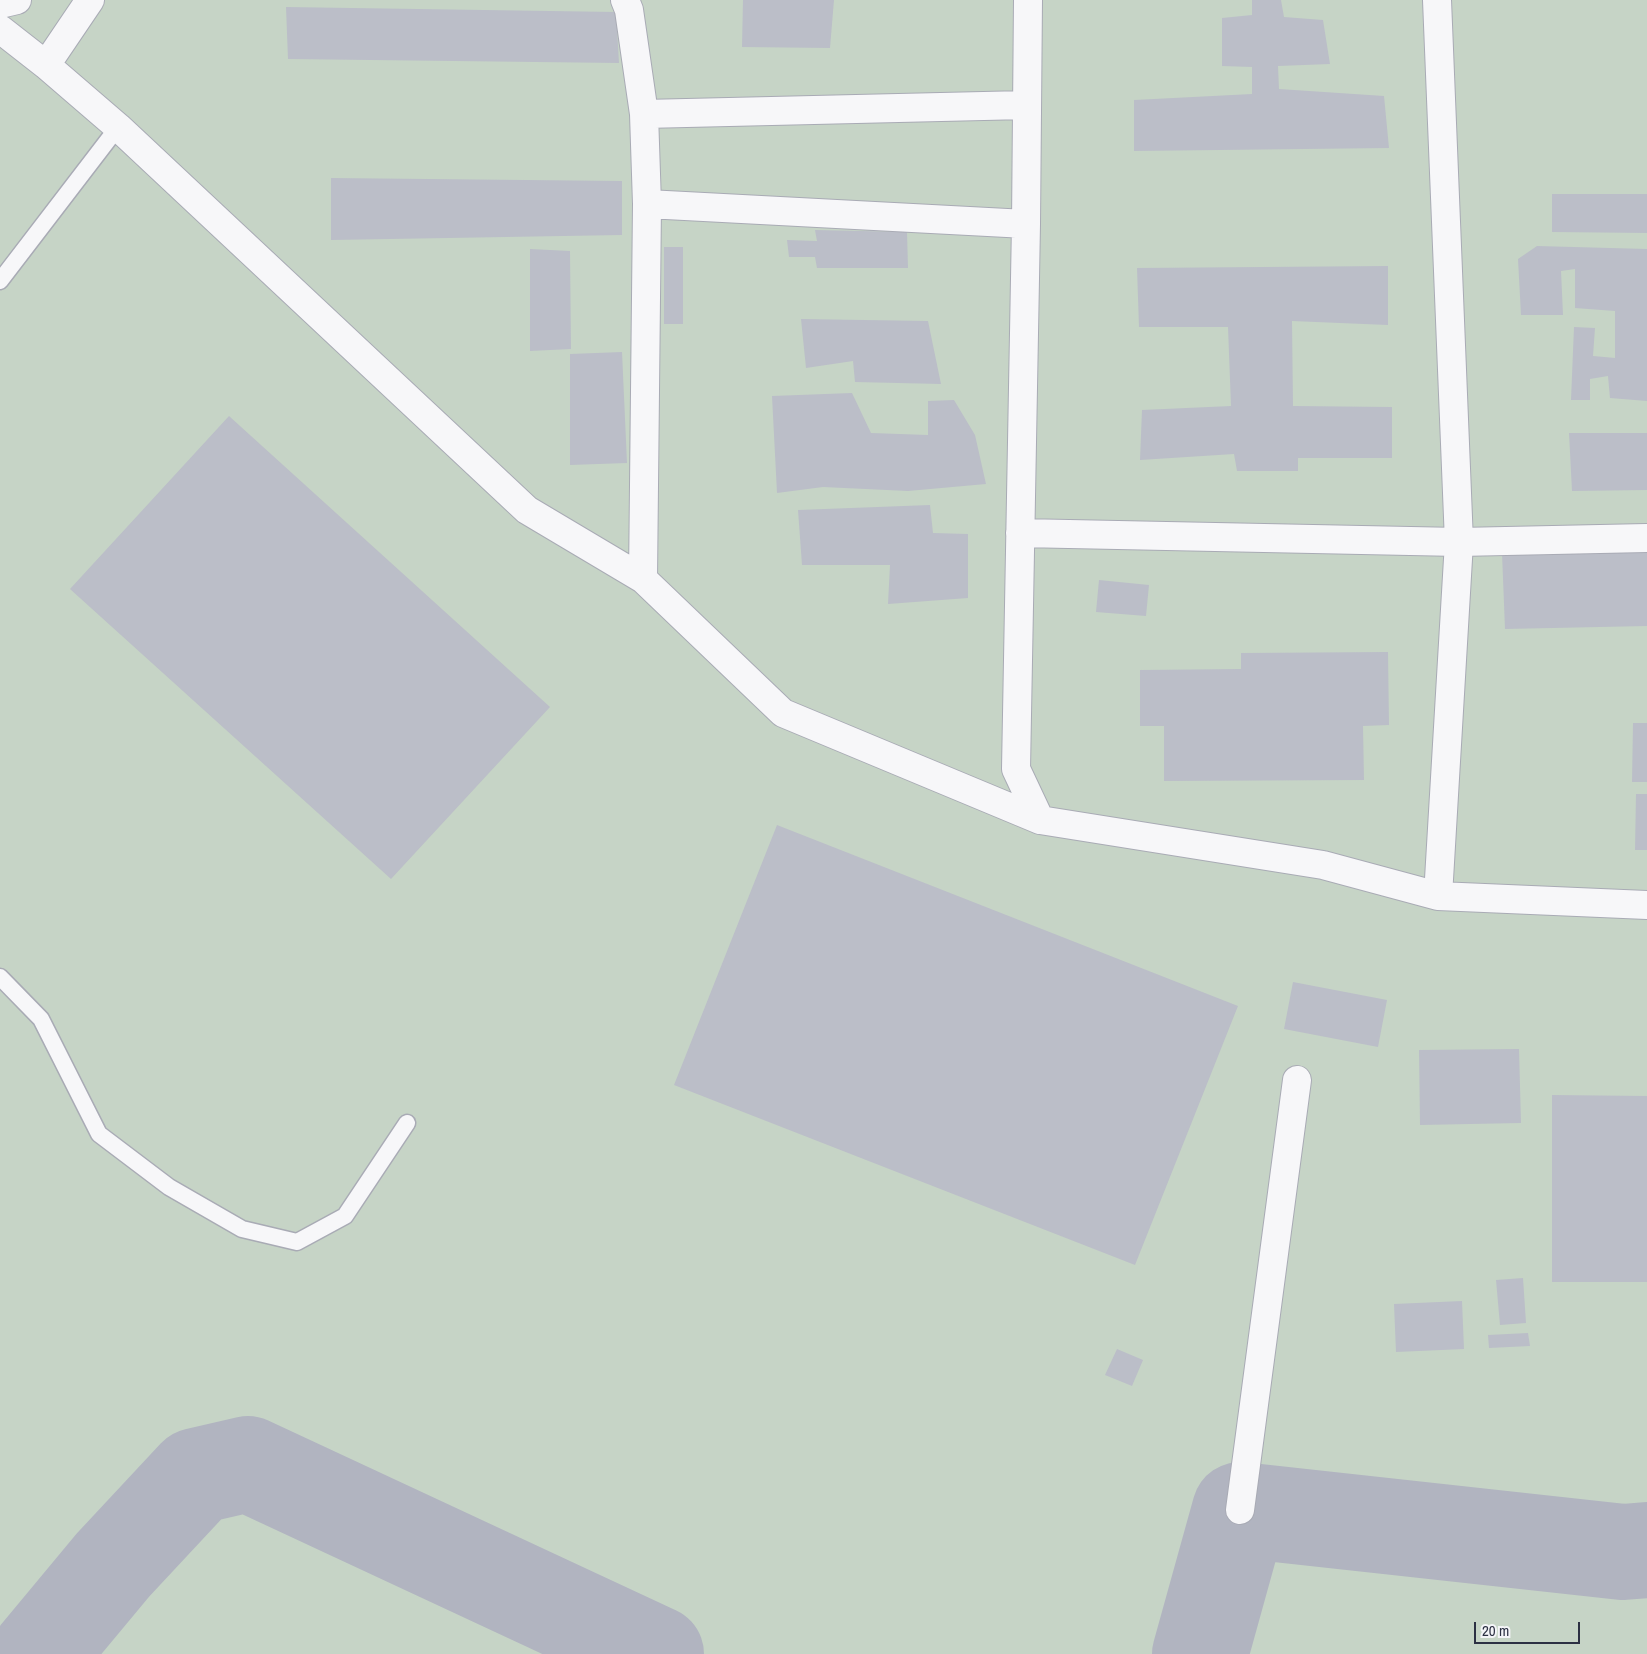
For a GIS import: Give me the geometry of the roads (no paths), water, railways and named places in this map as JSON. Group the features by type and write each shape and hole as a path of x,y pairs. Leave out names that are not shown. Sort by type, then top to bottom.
{"street":[{"path":"0,4 16,0"},
{"path":"46,65 90,0"},
{"path":"625,0 629,10 644,114 647,204 643,579"},
{"path":"1028,0 1016,769 1040,820"},
{"path":"1437,0 1459,542 1438,896"},
{"path":"0,29 46,65 118,127 527,510 643,579 783,713 1040,820 1323,865 1438,896 1647,905"},
{"path":"644,114 1026,105"},
{"path":"647,204 1026,224"},
{"path":"1020,533 1459,542 1647,538"},
{"path":"1240,1510 1297,1080"}],"lane":[{"path":"0,281 118,127"},
{"path":"0,977 41,1018 99,1134 169,1187 242,1229 297,1242 345,1216 407,1123"}]}
